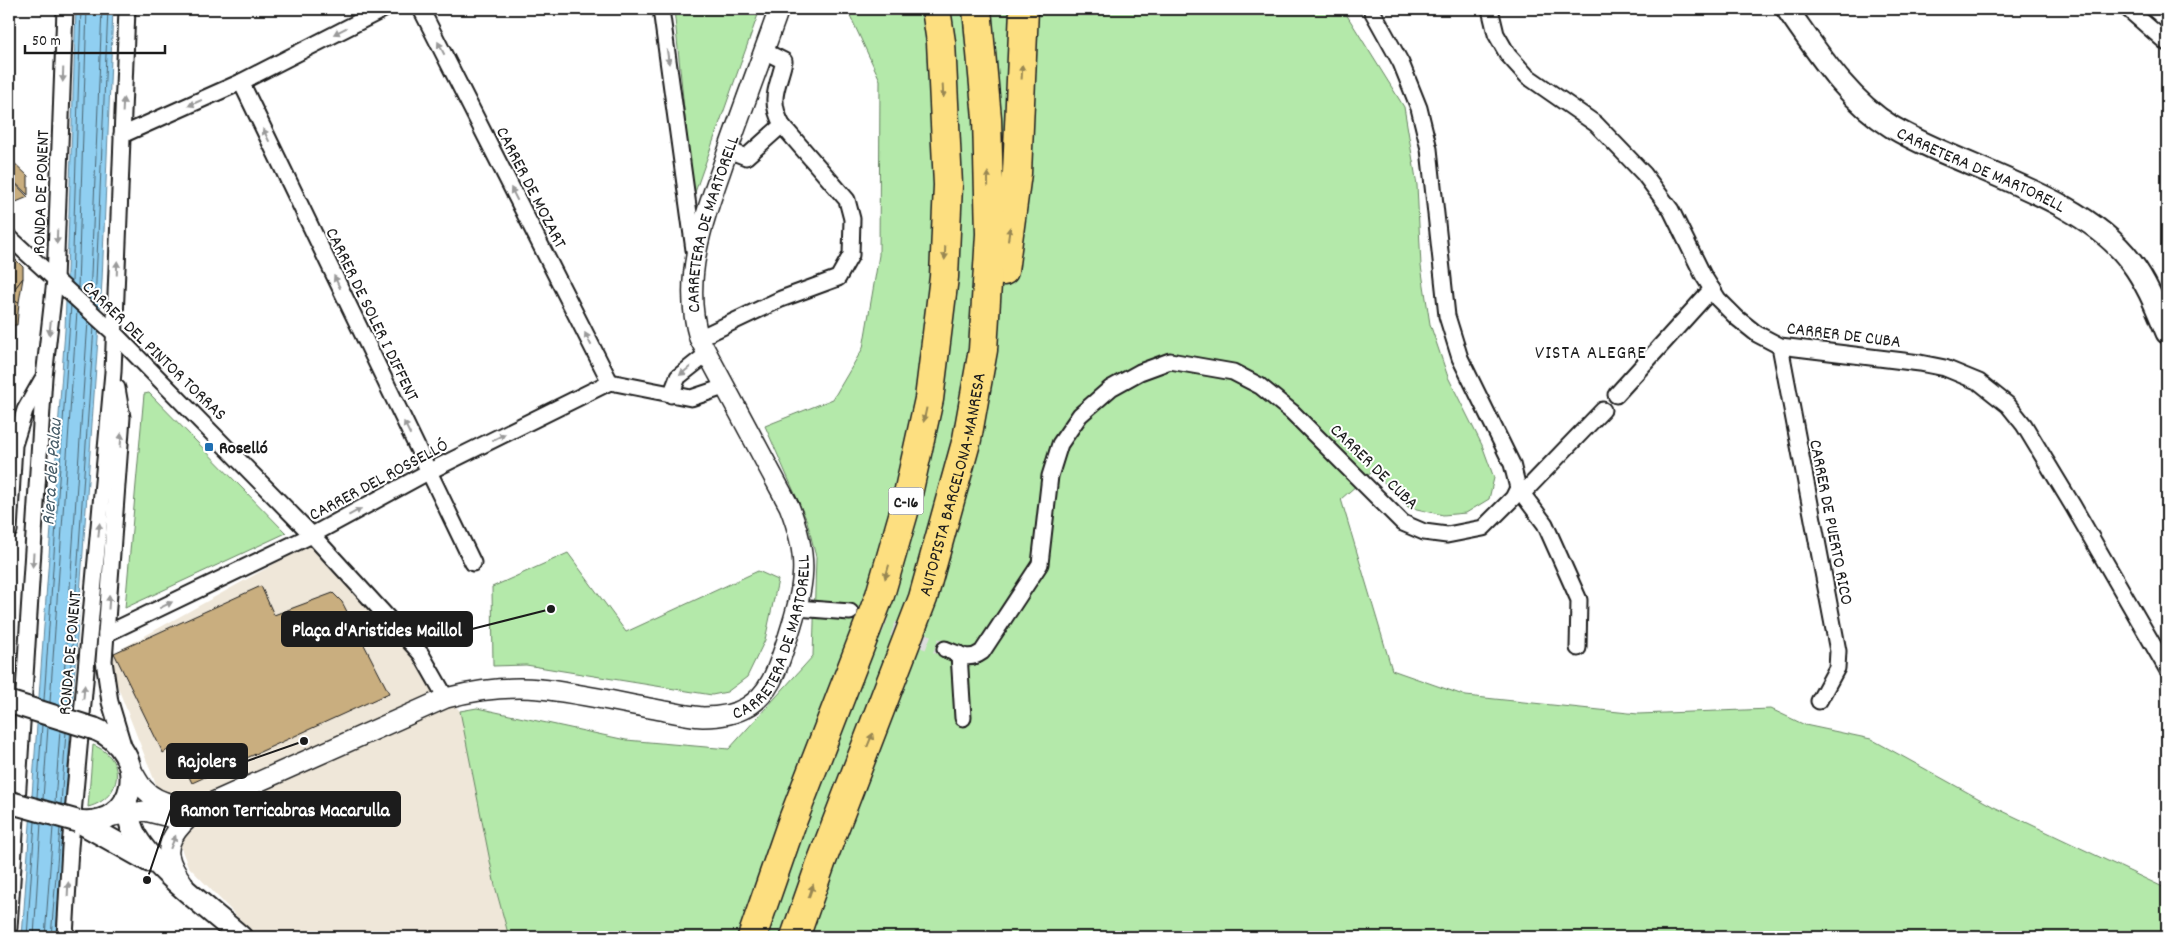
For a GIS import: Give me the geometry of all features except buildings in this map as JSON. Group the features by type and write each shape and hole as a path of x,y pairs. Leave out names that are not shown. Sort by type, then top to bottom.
{"highway":[{"name":"C-16","path":"752,937 792,822 880,594 904,512 929,398 944,277 947,203 941,42 936,9"},
{"name":"AUTOPISTA BARCELONA-MANRESA","path":"795,937 923,598 967,439 983,350 990,234 987,118 977,9"},
{"path":"983,350 1004,273 1017,173 1024,9"}],"main road":[{"name":"CARRETERA DE MARTORELL","path":"1787,9 1849,90 1868,109 1891,126 1925,144 2031,191 2076,214 2099,229 2131,261 2142,279 2167,333"},
{"path":"9,702 95,729 112,738 128,761 130,783 102,817"},
{"path":"9,802 102,817 138,840 171,871 231,934"},
{"path":"102,817 127,847 171,871"}],"street":[{"path":"54,9 65,26"},
{"name":"RONDA DE PONENT","path":"9,928 44,377 59,284 65,9"},
{"name":"RONDA DE PONENT","path":"65,937 70,847 113,372 127,9"},
{"path":"122,135 240,82 384,9"},
{"name":"CARRER DE MOZART","path":"421,9 610,382"},
{"path":"661,9 695,259"},
{"name":"CARRETERA DE MARTORELL","path":"205,806 446,698 476,690 524,688 567,693 702,717 738,712 755,702 768,686 781,658 797,608 804,568 804,553 796,524 777,483 703,346 696,327 693,291 695,259 704,220 779,9"},
{"path":"1371,9 1401,63 1419,108 1429,149 1446,316 1460,358 1512,464 1520,490 1545,524 1579,600 1578,648"},
{"name":"CARRER DE CUBA","path":"1490,9 1496,34 1508,55 1527,76 1596,124 1644,174 1671,210 1703,275 1718,299 1757,334 1780,346 1920,362 1945,368 1979,382 1993,391 2008,405 2024,425 2167,669"},
{"path":"2128,9 2167,43"},
{"path":"671,395 678,377 703,346 781,299 838,278 850,255 852,219 847,200 782,125 775,112 775,94 784,61 764,52"},
{"name":"CARRER DE SOLER I DIFFENT","path":"240,82 473,562"},
{"path":"728,150 746,157 782,125"},
{"name":"CARRER DEL PINTOR TORRAS","path":"9,237 115,334 312,535 421,654 446,698"},
{"path":"1616,395 1712,289"},
{"name":"CARRER DE PUERTO RICO","path":"1780,346 1838,651 1836,668 1819,701"},
{"name":"CARRER DE CUBA","path":"963,718 952,651 975,657 982,652 1040,564 1050,476 1060,444 1080,415 1110,388 1140,372 1170,360 1233,372 1260,386 1292,412 1403,522 1424,532 1447,535 1483,528 1603,410"},
{"name":"RONDA DE PONENT","path":"113,372 122,417 104,661 110,702 128,761"},
{"name":"RONDA DE PONENT","path":"9,531 14,445 25,410 44,377"},
{"path":"610,382 691,398 724,387"},
{"name":"CARRER DEL ROSSELLÓ","path":"106,634 312,535 428,472 610,382"},
{"path":"797,608 850,612"},
{"path":"128,761 144,790 159,799 181,806 205,806"},
{"path":"171,871 169,854 171,843 187,819 205,806"},
{"path":"102,817 145,811 177,819 187,819"}],"shaded area":[{"path":"312,543 460,711 495,886 509,937 257,937 188,866 102,647 114,653"}],"green space":[{"path":"674,9 760,9 693,198"},
{"path":"847,9 1343,9 1404,107 1417,185 1421,266 1430,324 1448,377 1482,445 1494,478 1489,499 1466,513 1443,515 1408,507 1373,471 1341,499 1392,670 1466,696 1638,714 1771,709 1805,725 1871,739 1994,807 2167,889 2167,937 509,937 495,886 460,711 477,708 626,740 729,749 813,656 816,557 807,521 765,426 833,399 863,348 879,255 880,80"},
{"path":"149,393 286,533 125,608 144,394"},
{"path":"568,553 626,632 758,571 778,580 765,640 747,677 727,692 712,695 526,665 493,666 492,587"},
{"path":"93,745 104,751 111,759 116,768 116,778 114,787 108,795 100,802 88,807"}],"water":[{"name":"Riera del Palau","path":"76,9 113,9 102,281 56,937 22,937 65,330"}],"tunnel":[{"path":"850,612 945,649"}],"place":[{"name":"Roselló","path":"209,447"},
{"name":"Plaça d'Aristides Maillol","path":"551,609"},
{"name":"Rajolers","path":"304,741"},
{"name":"Ramon Terricabras Macarulla","path":"147,880"}],"district":[{"name":"VISTA ALEGRE","path":"1591,351"}]}
